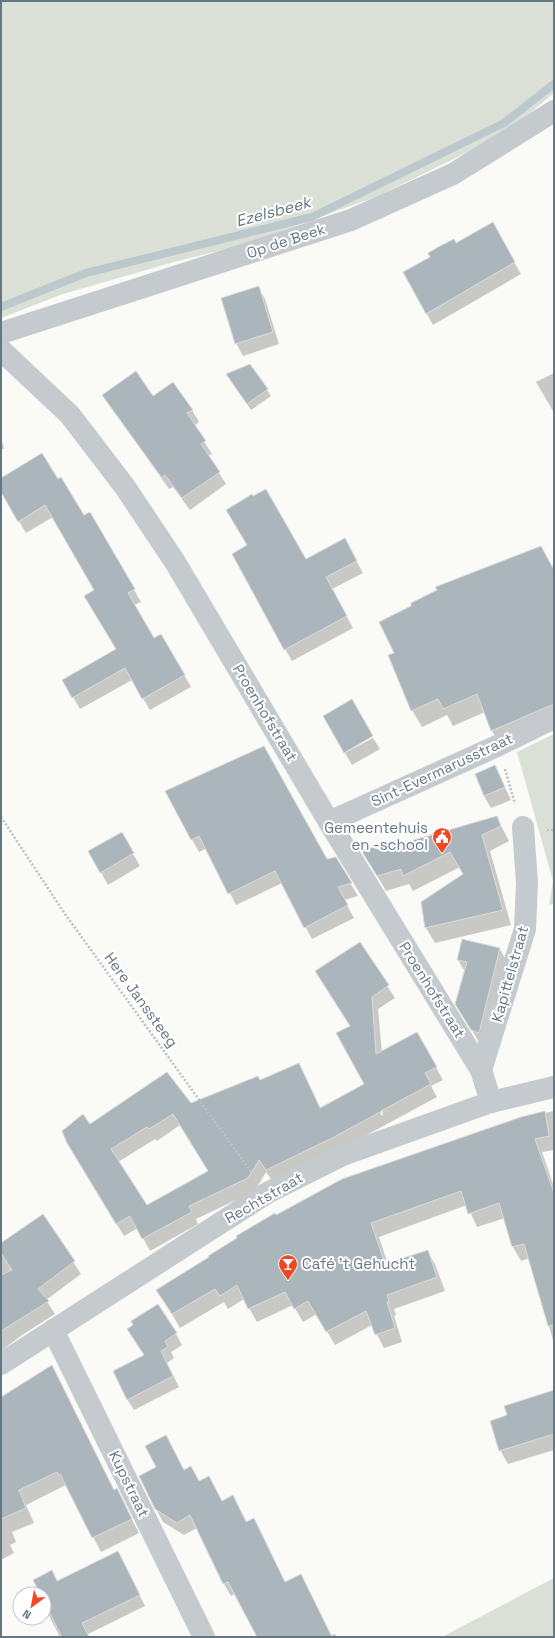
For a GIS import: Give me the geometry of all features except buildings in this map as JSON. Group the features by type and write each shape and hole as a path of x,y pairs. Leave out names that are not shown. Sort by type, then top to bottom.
{"street":[{"name":"Op de Beek","path":"1,333 351,220 453,174 554,111"},
{"name":"Proenhofstraat","path":"1,350 70,415 125,487 175,562 329,822 481,1070 491,1102"},
{"name":"Sint-Evermarusstraat","path":"329,822 497,746 554,718"},
{"name":"Kapittelstraat","path":"481,1070 525,929 527,883 522,827"},
{"name":"Rechtstraat","path":"1,1364 267,1193 343,1155 491,1102 554,1087"},
{"name":"Kupstraat","path":"54,1330 204,1637"}],"path":[{"path":"497,746 522,827"},
{"name":"Here Janssteeg","path":"1,817 65,914 267,1193"}],"shaded area":[{"path":"1,1 554,1 554,93 531,112 476,148 378,196 243,245 174,262 63,294 1,318"},
{"path":"554,734 554,903 549,905 553,881 517,752"},
{"path":"554,1578 554,1637 442,1637"}],"waterway":[{"name":"Ezelsbeek","path":"1,307 86,273 312,217 504,123 554,84"}],"place":[{"name":"Gemeentehuis en -school","path":"442,854"},
{"name":"Café 't Gehucht","path":"288,1281"}]}
